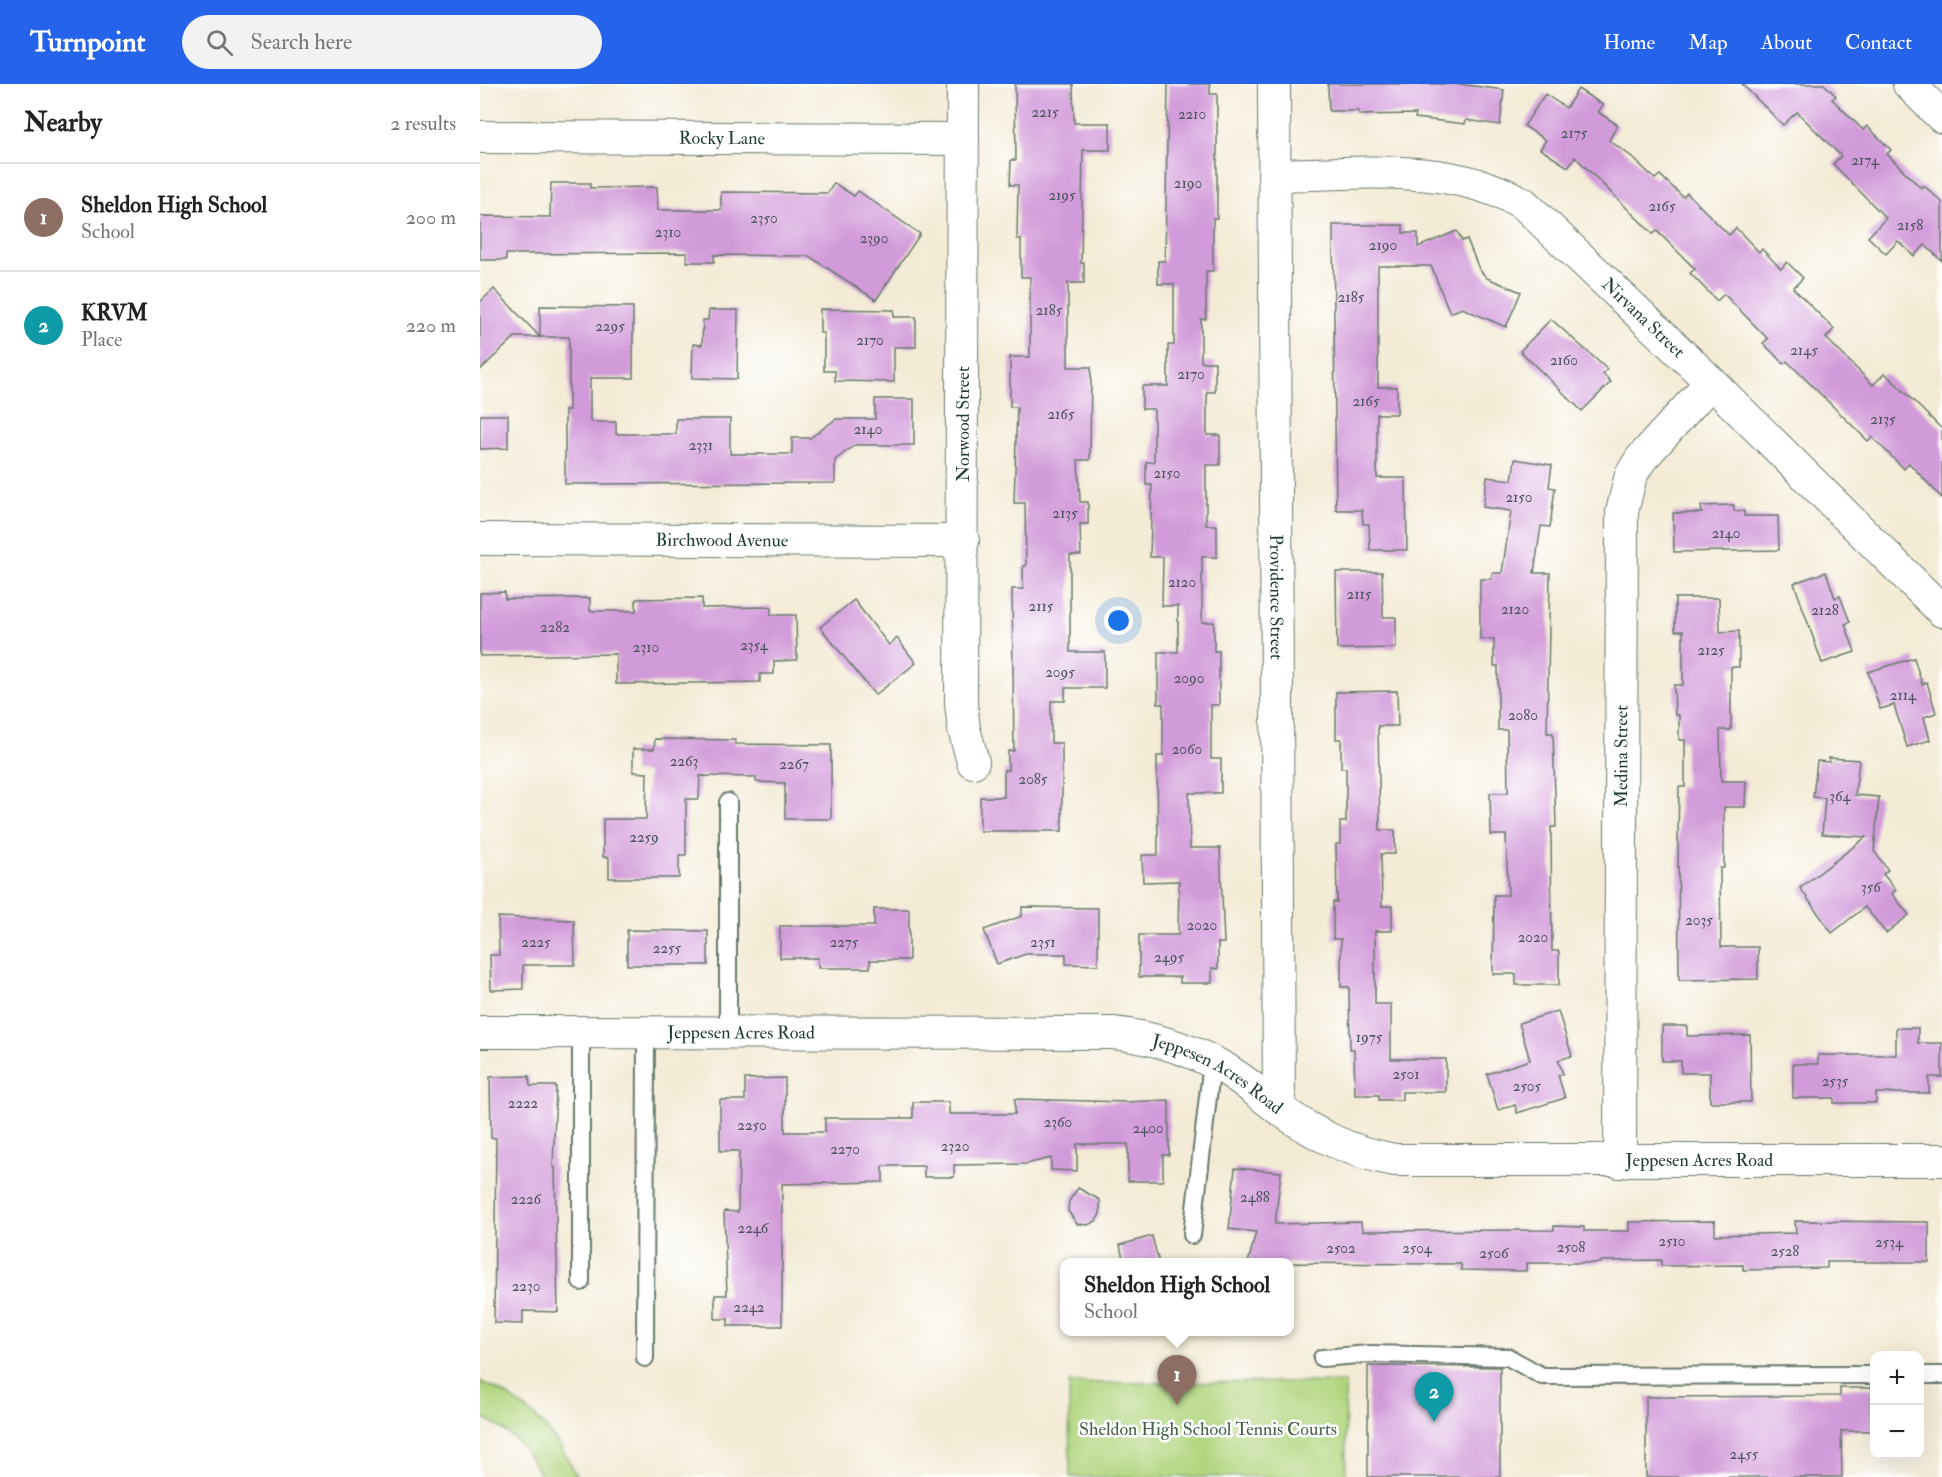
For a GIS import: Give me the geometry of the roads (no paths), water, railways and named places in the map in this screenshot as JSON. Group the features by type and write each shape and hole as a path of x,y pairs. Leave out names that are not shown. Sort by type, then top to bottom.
{"street":[{"name":"Norwood Street","path":"963,84 961,703 964,729 973,762"},
{"name":"Providence Street","path":"1274,84 1279,1108"},
{"path":"1909,84 1942,117"},
{"name":"Rocky Lane","path":"480,137 963,139"},
{"name":"Nirvana Street","path":"1275,174 1414,174 1456,178 1497,189 1536,214 1711,382 1942,611"},
{"name":"Medina Street","path":"1620,1161 1622,512 1631,475 1711,382"},
{"name":"Birchwood Avenue","path":"480,539 963,541"},
{"name":"Jeppesen Acres Road","path":"480,1032 1113,1033 1170,1044 1212,1062 1335,1144 1363,1154 1395,1160 1942,1160"}],"lane":[{"path":"728,802 728,1032"},
{"path":"581,1032 581,1282"},
{"path":"645,1358 646,1032"},
{"path":"1191,1235 1212,1062"},
{"path":"1322,1358 1369,1354 1508,1357 1542,1376 1870,1375"},
{"path":"1924,1375 1942,1375"}],"place":[{"name":"Sheldon High School","path":"1177,1405"},
{"name":"KRVM","path":"1434,1422"}],"park label":[{"name":"Sheldon High School Tennis Courts","path":"1208,1429"}]}
